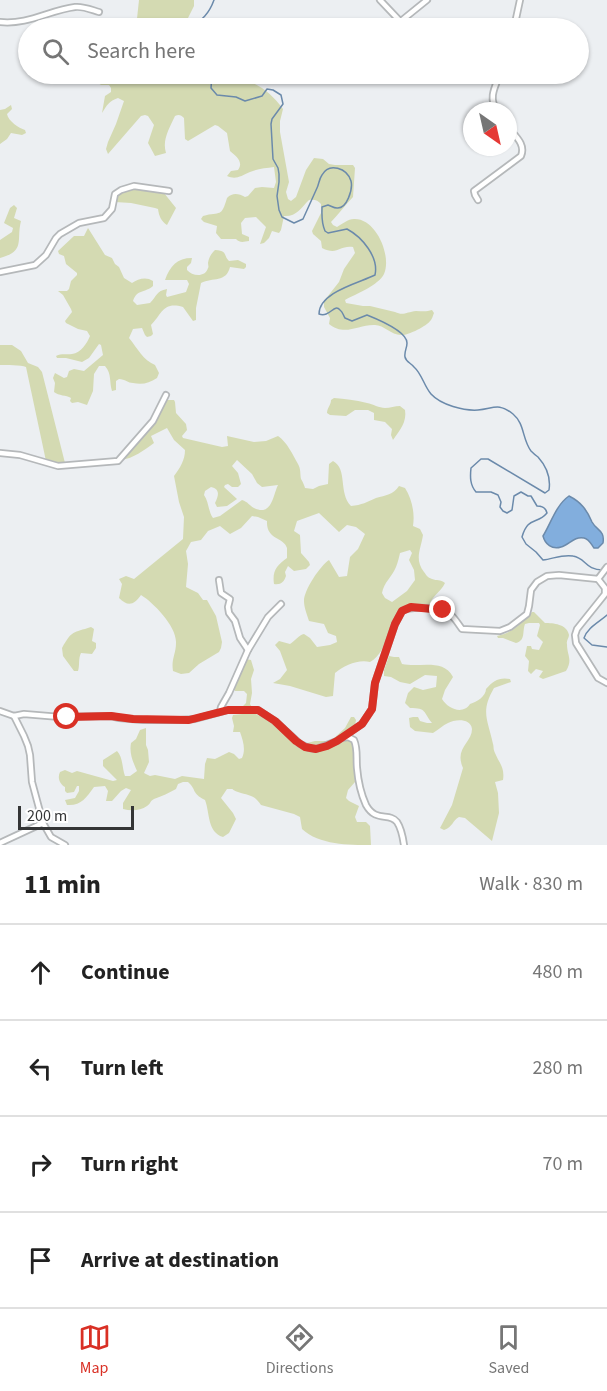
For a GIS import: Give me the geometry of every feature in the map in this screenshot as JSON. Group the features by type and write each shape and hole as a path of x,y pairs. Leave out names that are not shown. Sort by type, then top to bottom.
{"street":[{"path":"380,0 397,18"},
{"path":"406,18 427,0"},
{"path":"516,18 520,0"},
{"path":"37,18 78,7 99,12"},
{"path":"0,22 18,22"},
{"path":"492,102 496,84"},
{"path":"478,200 474,190 520,156 523,150 517,139"},
{"path":"0,272 35,264 46,255 58,236 79,223 104,218 111,209 116,194 121,190 134,186 169,190"},
{"path":"0,453 20,454 58,466 118,461 153,421 166,395"},
{"path":"600,577 606,567"},
{"path":"0,711 14,716 24,714 189,720 220,711 261,711 296,741 305,747 316,749 341,739 362,724 372,709 375,683 395,624 402,611 411,607 443,610 450,614 462,629 500,631 510,627 527,614 531,590 537,582 547,576 600,577"},
{"path":"600,577 605,594 577,629 575,638 598,678 607,683"},
{"path":"219,580 221,593 230,599 229,613 248,650"},
{"path":"220,711 248,650 268,617 281,604"},
{"path":"14,716 28,746 32,782 43,823 51,837 65,845"},
{"path":"341,739 348,737 354,740 357,770 363,798 368,807 376,816 395,820 399,825 404,845"},
{"path":"0,843 43,823"}],"green space":[{"path":"139,0 194,0 194,6 188,18 137,18"},
{"path":"100,84 256,84 262,88 283,109 280,132 289,182 286,192 288,199 291,201 296,197 306,170 314,158 323,159 329,164 353,165 355,168 353,197 331,222 337,227 354,219 362,220 369,225 384,248 386,266 384,274 377,282 345,300 346,303 370,306 400,314 432,310 434,313 431,320 417,330 401,335 378,325 341,330 329,324 330,318 324,307 324,301 339,282 344,269 355,253 353,247 344,247 335,251 322,248 321,241 312,231 321,213 321,204 316,200 309,200 295,213 284,216 279,233 272,231 264,243 260,244 266,227 256,217 245,218 241,223 242,234 249,237 249,241 221,239 216,233 217,226 204,222 201,219 203,216 222,211 227,198 234,194 245,197 255,188 274,188 276,182 274,167 256,170 236,178 227,176 231,171 238,170 240,164 230,151 227,133 215,125 188,141 185,139 184,118 179,115 175,116 167,134 166,153 155,156 148,143 154,125 145,115 141,116 108,154 106,149 108,142 124,101 118,98 112,100 102,113 105,96 111,92 111,88 109,85"},
{"path":"11,105 12,109 7,114 9,119 26,133 22,135 11,133 0,144 0,110"},
{"path":"134,188 164,193 176,208 167,225 163,222 158,209 115,202 116,195"},
{"path":"14,205 17,208 14,218 21,221 17,248 14,252 0,258 0,240 12,232 13,228 4,223 10,208"},
{"path":"88,228 105,255 112,258 119,267 124,278 132,283 142,279 153,281 153,286 135,297 133,301 137,305 150,303 163,290 167,289 167,297 186,292 189,284 187,280 165,280 172,267 182,259 192,258 187,270 195,275 201,275 206,271 210,257 215,250 224,252 229,261 238,260 246,264 246,267 244,269 230,267 222,278 201,283 196,320 193,321 183,307 171,306 167,307 151,325 153,334 151,336 147,337 142,328 133,329 129,338 144,357 155,365 159,373 157,378 140,384 119,379 116,381 116,390 112,391 107,369 105,366 99,366 94,374 93,391 87,405 72,403 71,398 54,392 53,378 55,373 64,378 67,377 69,371 74,369 84,371 103,355 99,344 89,358 82,362 56,356 78,352 90,336 87,331 66,323 65,321 72,312 63,295 58,291 67,291 77,273 66,264 64,256 58,251 74,236 84,236"},
{"path":"0,345 12,345 21,351 28,363 38,367 42,372 65,463 46,461 26,367 0,365"},
{"path":"334,398 358,401 383,408 400,406 405,410 404,422 393,440 392,429 385,422 374,420 374,413 368,410 355,410 346,416 327,413 331,400"},
{"path":"167,400 174,400 176,413 186,424 187,430 183,438 222,447 228,446 227,436 254,442 266,441 278,436 287,445 298,464 305,488 313,489 328,484 329,464 333,461 338,465 342,475 345,495 351,506 389,494 399,486 405,488 412,506 413,526 420,529 423,535 419,563 429,578 445,583 431,600 429,607 412,605 400,611 377,657 370,662 352,663 335,673 333,696 326,697 273,683 280,679 287,670 280,651 275,645 279,641 290,644 304,634 317,647 337,642 336,636 328,633 324,624 309,621 304,601 313,579 329,560 339,577 347,576 350,557 358,549 365,534 356,527 347,525 339,532 319,513 297,521 294,531 300,535 301,553 310,565 306,569 294,571 288,566 284,580 279,584 274,584 275,572 287,558 287,548 269,532 267,521 252,516 241,528 230,534 220,526 208,531 201,540 191,542 186,551 188,564 186,587 198,593 203,600 207,600 216,616 222,642 219,652 189,673 181,674 173,671 175,637 169,623 158,609 141,595 131,604 119,598 122,584 119,579 126,576 134,579 183,539 184,517 174,476 182,464 185,450 174,440 167,428 151,436 154,443 146,449 121,460 152,426","holes":["237,460 262,487 278,485 271,504 265,510 260,510 242,500 220,516 213,518 204,495 205,491 211,487 217,491 215,503 217,507 227,506 237,499 224,487 228,484 238,487 241,484 238,473 232,466","410,550 412,553 409,560 414,570 415,580 407,591 392,602 385,598 382,593 383,589 396,567 400,553"]},
{"path":"532,612 545,623 559,625 568,631 569,660 566,671 543,679 539,677 543,671 536,669 531,674 528,671 529,661 525,656 527,646 539,650 543,642 537,636 539,623 525,624 519,642 498,638 497,636 516,627"},
{"path":"91,627 94,629 92,641 96,643 96,648 92,654 81,653 78,671 74,671 63,656 62,648 74,633"},
{"path":"389,656 399,657 402,664 437,666 449,671 453,677 442,699 448,706 460,710 478,700 496,680 510,679 511,682 494,688 486,710 494,750 503,776 503,780 495,782 499,813 492,841 465,818 459,817 444,830 440,828 452,805 463,768 461,755 471,734 471,725 462,720 455,721 433,733 415,731 410,727 409,718 413,717 432,723 422,710 410,708 405,703 408,693 414,687 423,690 436,687 437,676 425,675 410,684 384,676"},
{"path":"246,659 251,660 254,670 251,679 250,704 257,715 267,718 296,746 315,741 332,740 345,728 351,717 354,717 355,725 350,729 355,753 355,782 348,790 346,798 359,806 355,817 357,822 366,822 370,826 371,845 335,843 317,838 302,829 300,817 261,805 254,797 232,789 227,789 221,798 236,819 229,833 223,837 218,835 212,827 205,800 188,782 178,784 176,789 154,799 147,806 138,810 123,809 123,803 131,790 126,788 112,801 106,801 108,791 105,786 94,787 80,803 67,805 65,800 75,798 79,786 74,792 67,793 60,781 60,772 77,771 113,781 117,780 103,766 103,760 117,751 125,776 130,776 137,771 131,754 131,743 136,739 140,730 146,728 149,762 144,773 150,776 204,779 207,758 215,759 229,752 239,759 242,758 243,742 240,732 233,732 232,718 233,715 242,714 246,703 247,694 244,691 235,691 234,684"}],"water":[{"path":"569,496 583,507 602,533 603,543 598,548 594,548 584,538 577,538 558,548 549,546 545,542 543,536 554,514"}],"waterway":[{"path":"203,18 214,0"},
{"path":"211,84 211,88 217,95 236,97 245,101 262,96 267,89 281,95 283,104 271,124 273,159 279,174 277,196 282,217 294,223 303,219 325,171 338,168 349,176 350,193 346,202 337,208 328,205 322,207 323,225 328,233 347,229 358,237 372,255 376,268 375,275 332,294 321,306 319,314 323,315 338,308 345,318 352,321 367,315 384,322 406,339 406,359 417,370 435,398 460,408 478,410 499,407 513,414 520,422 531,451 546,468 549,476 549,490 545,493 488,459 481,459 471,468 471,481 474,489 476,492 491,492 498,495 501,502 500,507 507,513 512,510 514,496 521,492 531,496 537,506 544,508 547,513 530,523 524,530 522,537 526,544 543,560 573,556 593,568 603,570"},
{"path":"607,615 590,628 584,638 592,645 607,647"}],"route":[{"path":"67,717 111,716 143,720 189,720 220,711 258,710 275,721 305,747 316,749 327,746 362,724 372,709 375,683 395,624 402,611 411,607 443,610"}]}
